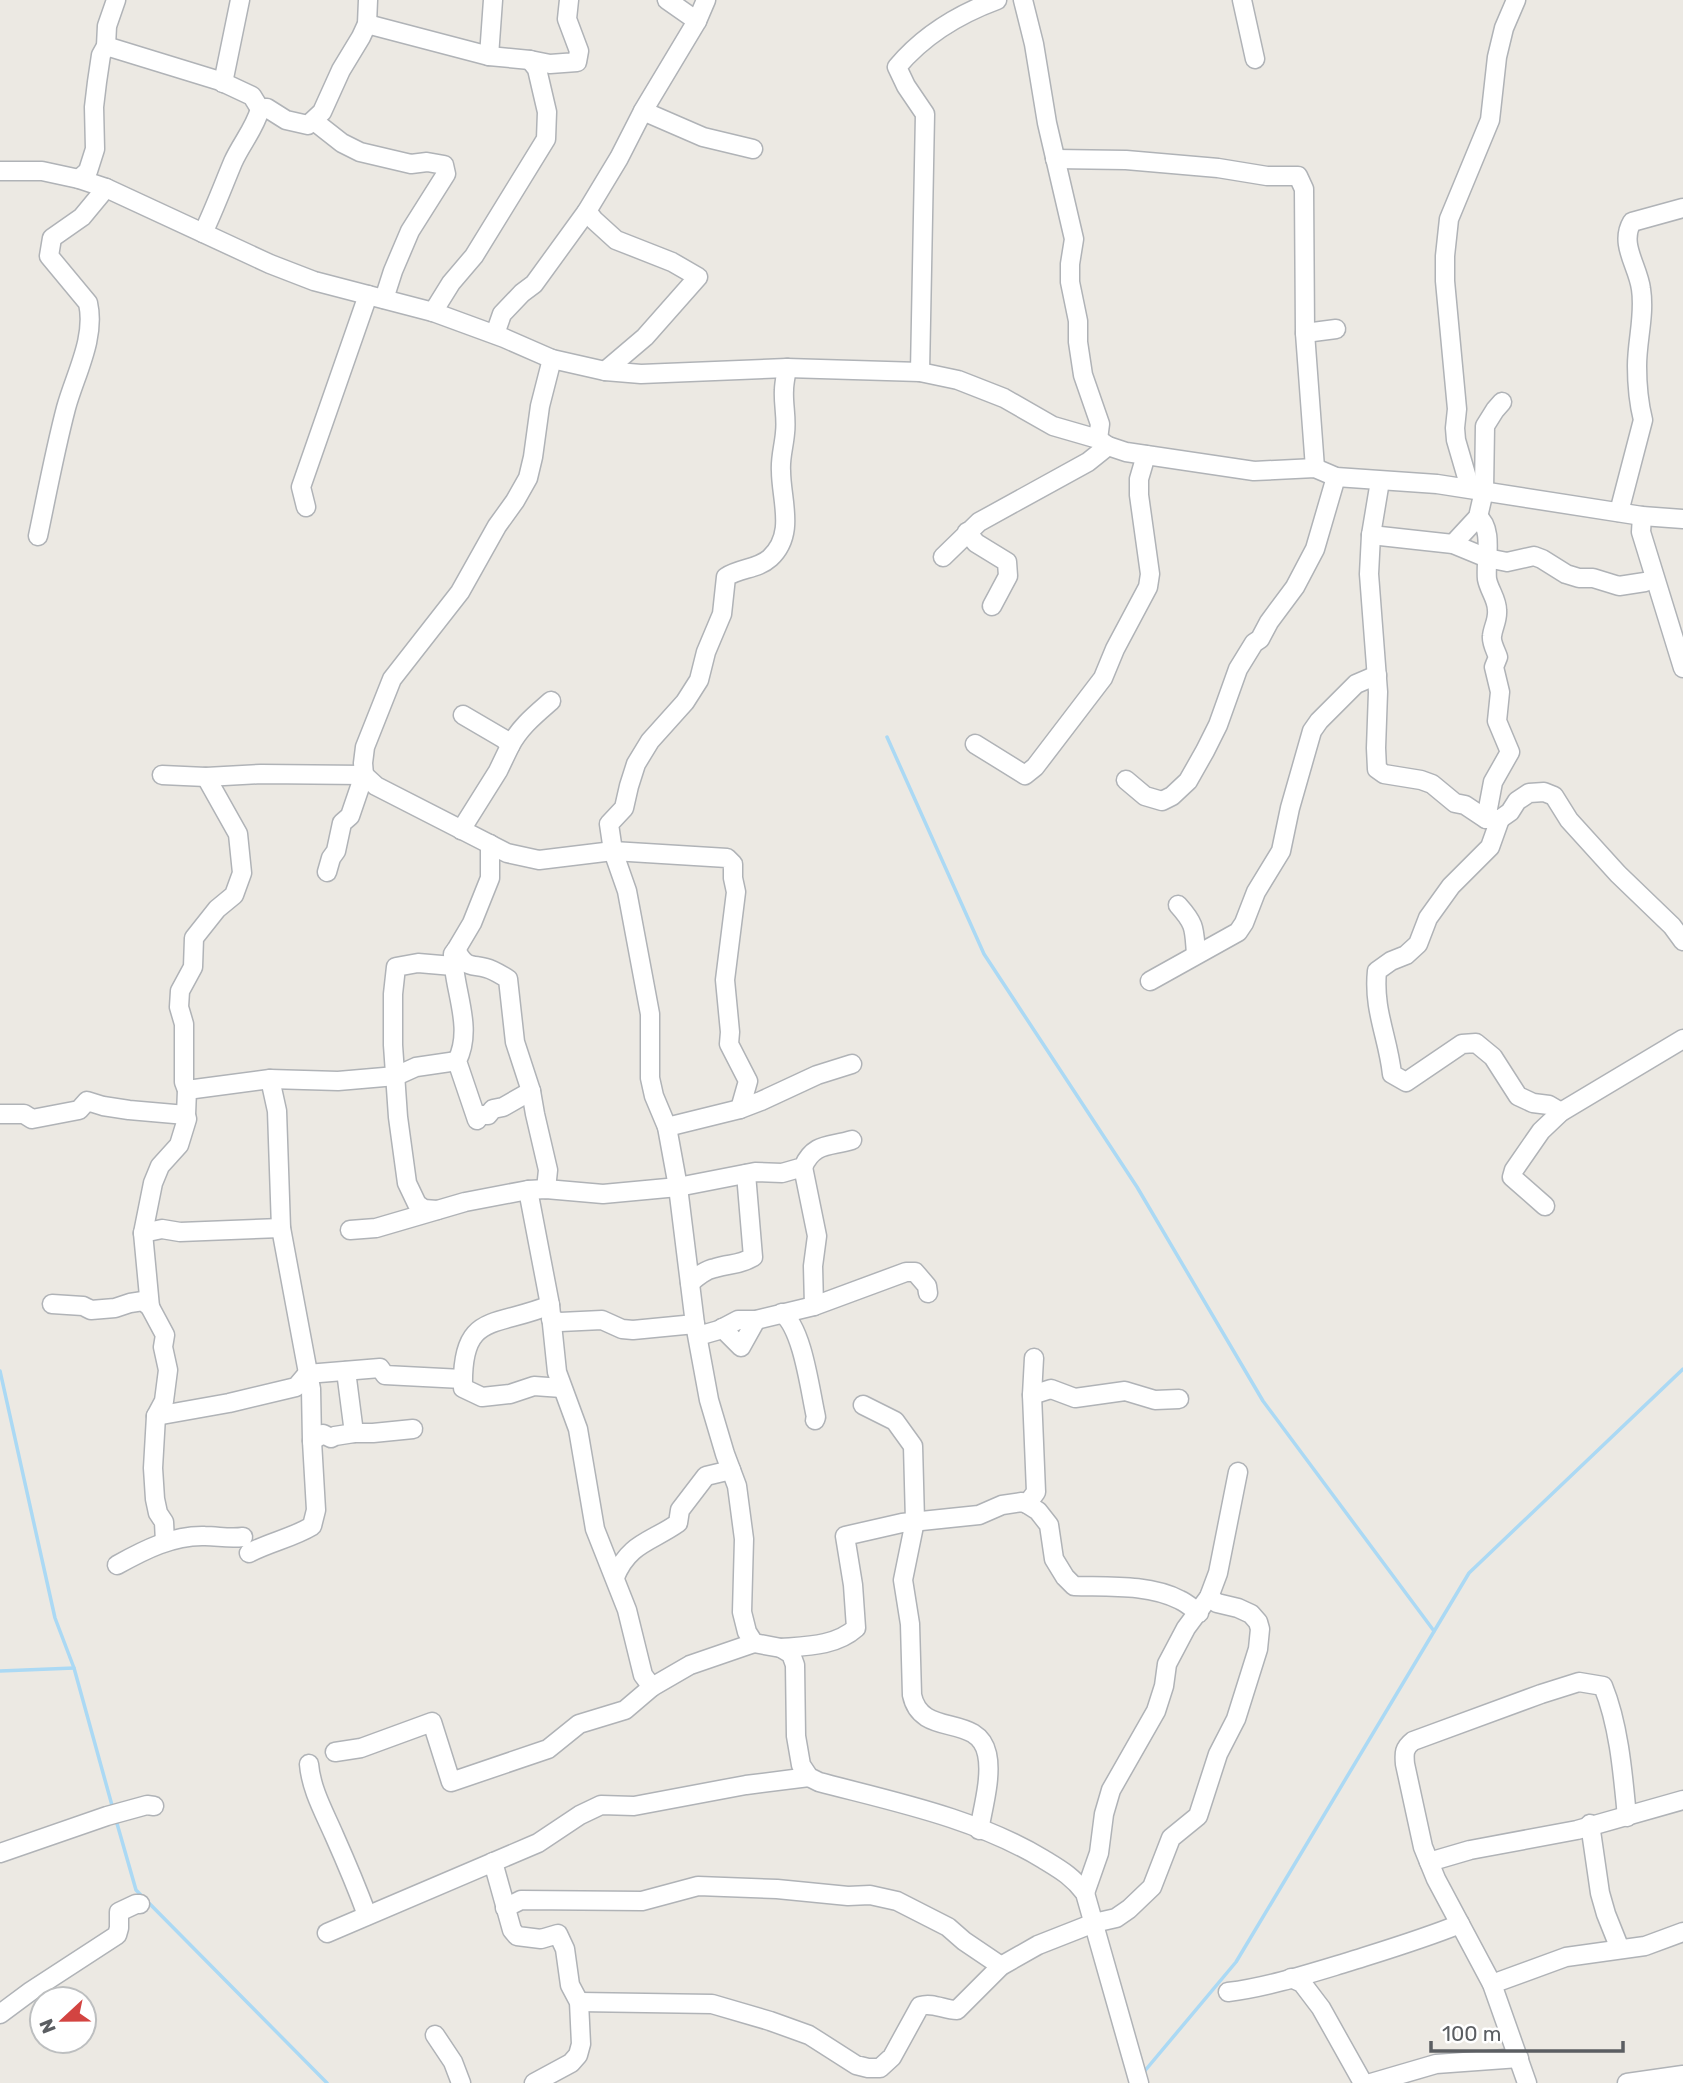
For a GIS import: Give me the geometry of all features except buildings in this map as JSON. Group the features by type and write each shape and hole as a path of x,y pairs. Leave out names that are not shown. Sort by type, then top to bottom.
{"street":[{"path":"79,179 88,171 95,149 94,107 101,55 106,46 107,26 116,0"},
{"path":"223,83 240,0"},
{"path":"260,109 267,108 286,120 308,125 314,121 322,112 341,70 367,24 368,0"},
{"path":"489,56 493,0"},
{"path":"367,24 489,56 550,64 577,62 579,51 568,19 569,0"},
{"path":"667,0 697,21"},
{"path":"495,334 502,314 534,284 587,211 697,21 706,0"},
{"path":"920,372 925,114 897,67 909,53 957,17 996,0"},
{"path":"943,557 979,522 1088,462 1103,443 1100,424 1083,376 1078,320 1070,282 1074,239 1047,123 1034,44 1023,0"},
{"path":"1242,0 1255,59"},
{"path":"1477,490 1456,440 1457,409 1444,281 1445,256 1450,219 1490,120 1497,57 1504,28 1516,0"},
{"path":"106,46 223,83 252,96 260,109 257,121 234,161 203,233"},
{"path":"433,312 451,283 474,256 546,139 547,112 537,69 530,60"},
{"path":"643,111 703,137 753,149"},
{"path":"306,507 301,487 376,297 393,271 410,232 446,174 444,165 427,162 411,164 360,152 342,143 314,121"},
{"path":"1055,159 1126,160 1218,168 1267,176 1298,176 1304,189 1305,333 1315,468"},
{"path":"0,171 42,171 79,179 106,188 281,269 314,281 433,312 495,334 552,359 605,371 641,374 787,368 920,372 957,380 1004,398 1053,426 1146,455 1254,471 1315,468 1336,477 1437,484 1642,516 1683,519"},
{"path":"38,536 67,407 85,350 90,312 88,303 49,256 52,238 82,217 106,188"},
{"path":"1619,512 1643,420 1637,366 1642,315 1641,289 1628,248 1627,231 1632,222 1683,208"},
{"path":"587,211 616,240 672,262 698,276 645,338 605,371"},
{"path":"1305,333 1336,329"},
{"path":"327,872 336,852 342,823 350,816 365,775 365,747 392,679 460,592 528,478 540,405 552,359"},
{"path":"754,1643 747,1632 742,1612 744,1539 737,1486 709,1400 696,1330 678,1187 667,1127 652,1087 650,1014 627,891 613,851 609,824 624,808 636,764 650,741 685,702 699,680 706,652 722,614 726,577 770,558 783,541 786,523 781,471 787,368"},
{"path":"1453,544 1478,517 1477,490 1485,426 1502,402"},
{"path":"975,744 1025,775 1035,767 1103,678 1148,587 1150,574 1139,495 1139,479 1146,455"},
{"path":"1126,780 1145,796 1162,801 1172,796 1188,781 1218,725 1238,669 1295,587 1315,549 1336,477"},
{"path":"1380,481 1371,535 1370,574 1377,674 1377,769 1384,775 1432,784 1455,803 1493,819 1510,812 1517,801 1529,793 1544,792 1554,796 1569,820 1618,874 1672,926 1683,941"},
{"path":"1642,516 1641,533 1676,635 1683,668"},
{"path":"1478,517 1483,520 1488,538 1489,588 1497,606 1497,623 1491,639 1498,657 1494,667 1500,692 1497,721 1510,752 1493,782 1490,847 1451,886 1435,907 1418,944 1406,955 1377,971 1375,985 1378,1017 1388,1044 1392,1074 1406,1082 1462,1044 1476,1043 1493,1057 1518,1096 1533,1103 1549,1105 1561,1112"},
{"path":"967,532 976,543 1007,562 1008,576 992,606"},
{"path":"1371,535 1453,544 1487,558 1507,562 1534,556 1566,574 1619,586 1645,582"},
{"path":"1150,981 1238,932 1256,892 1281,851 1312,731 1356,684 1377,674"},
{"path":"461,830 498,771 517,734 551,701"},
{"path":"463,715 504,739 510,746"},
{"path":"162,775 365,775 376,786 507,853 539,860 613,851 727,858 733,863 736,892 726,980 729,1044 748,1081 740,1109"},
{"path":"165,1542 164,1522 158,1513 155,1499 153,1468 156,1416 164,1401 168,1370 163,1348 164,1335 150,1307 143,1233 153,1183 160,1166 179,1145 187,1119 184,1024 179,1007 180,991 193,967 194,939 217,909 234,895 242,873 238,834 206,777"},
{"path":"490,844 490,878 454,958 464,1047 457,1061 477,1120 480,1115 488,1115 493,1109 503,1107 531,1091"},
{"path":"1178,905 1191,919 1196,954"},
{"path":"437,1210 424,1209 417,1204 407,1183 398,1117 393,1045 396,967 454,958 473,967 486,968 508,979 515,1042 531,1091 548,1170 546,1189"},
{"path":"1545,1206 1512,1177 1541,1131 1561,1112 1683,1039"},
{"path":"187,1090 270,1079 338,1080 396,1076 416,1067 457,1061"},
{"path":"667,1127 740,1109 817,1074 852,1064"},
{"path":"117,1565 165,1542 203,1535 246,1545 267,1544 297,1535 312,1526 316,1510 311,1390 281,1228 278,1111 270,1079"},
{"path":"0,1114 24,1114 32,1119 79,1110 87,1101 129,1110 186,1115"},
{"path":"814,1306 813,1266 817,1236 803,1167 807,1157 823,1145 838,1145 852,1140"},
{"path":"350,1230 376,1228 465,1202 528,1190 603,1194 678,1187 746,1174 782,1173 803,1167"},
{"path":"690,1283 702,1273 716,1267 742,1264 753,1257 746,1174"},
{"path":"528,1190 551,1312 557,1372 578,1429 595,1529 627,1610 643,1675 652,1687"},
{"path":"143,1233 162,1229 180,1232 281,1228"},
{"path":"551,1312 560,1322 602,1320 622,1329 696,1330 722,1328 738,1320 756,1320 814,1306 906,1272 915,1272 927,1286 928,1293"},
{"path":"52,1304 83,1306 91,1310 115,1308 143,1301 150,1307"},
{"path":"551,1312 497,1321 478,1329 466,1349 463,1388 482,1397 510,1394 534,1386 562,1388"},
{"path":"782,1313 790,1321 808,1373 815,1420"},
{"path":"722,1328 741,1347 756,1320"},
{"path":"1027,1504 1036,1492 1032,1395 1034,1358"},
{"path":"156,1416 296,1387 307,1374 380,1368 385,1376 463,1378"},
{"path":"346,1371 354,1433"},
{"path":"1032,1395 1051,1389 1075,1398 1125,1391 1156,1399 1179,1399"},
{"path":"863,1405 895,1420 913,1446 915,1521 903,1580 910,1624 914,1704 924,1715 943,1725 971,1731 981,1738 987,1754 988,1771 979,1830"},
{"path":"312,1441 323,1434 331,1438 347,1433 413,1429"},
{"path":"615,1577 621,1562 630,1552 678,1522 680,1510 706,1476 731,1470"},
{"path":"1085,1893 1099,1853 1104,1814 1111,1790 1156,1711 1167,1664 1186,1628 1209,1597 1218,1573 1238,1472"},
{"path":"335,1752 360,1748 432,1722 451,1782 548,1749 579,1724 625,1710 652,1687 690,1665 754,1643 781,1648 812,1646 845,1638 856,1628 845,1536 915,1521 979,1515 1002,1505 1022,1502 1038,1511 1049,1525 1054,1559 1074,1586 1130,1588 1165,1594 1182,1601 1199,1613"},
{"path":"579,2002 712,2004 809,2035 856,2065 880,2068 892,2057 920,2006 928,2004 957,2010 1001,1966 1038,1945 1094,1923 1116,1918 1152,1886 1171,1838 1198,1816 1218,1754 1236,1719 1258,1649 1260,1629 1251,1614 1217,1603 1209,1597"},
{"path":"781,1648 791,1654 795,1665 796,1737 801,1765 808,1777"},
{"path":"1527,2083 1492,1984 1436,1879 1423,1847 1404,1751 1413,1741 1530,1698 1579,1682 1603,1686 1608,1697 1622,1765 1627,1817"},
{"path":"309,1764 310,1777 367,1915"},
{"path":"327,1933 538,1843 580,1815 601,1805 634,1806 746,1785 808,1777 939,1814 1021,1846 1073,1878 1085,1893 1139,2083"},
{"path":"1429,1862 1470,1850 1627,1817 1683,1800"},
{"path":"0,1853 107,1816 147,1805 154,1806"},
{"path":"1590,1825 1600,1893 1620,1949"},
{"path":"494,1863 512,1930 517,1936 541,1939 558,1934 565,1949 570,1984 579,2002 581,2044 578,2055 571,2063 534,2083"},
{"path":"505,1908 521,1900 642,1901 698,1886 777,1889 848,1896 870,1895 897,1901 948,1927 1001,1966"},
{"path":"0,2014 117,1935 118,1912 140,1904"},
{"path":"1228,1992 1254,1989 1430,1937 1460,1924"},
{"path":"1492,1984 1566,1957 1645,1945 1683,1932"},
{"path":"1291,1978 1302,1983 1314,1997 1363,2083"},
{"path":"435,2035 453,2063 461,2083"},
{"path":"1371,2083 1436,2064 1519,2058"},
{"path":"1627,2083 1683,2075"}],"waterway":[{"path":"887,737 984,954 1137,1187 1263,1401 1434,1631"},
{"path":"1143,2073 1236,1962 1469,1573 1683,1369"},
{"path":"0,1371 55,1618 74,1668 113,1809"},
{"path":"0,1671 74,1668"},
{"path":"116,1820 136,1890 327,2083"}]}
